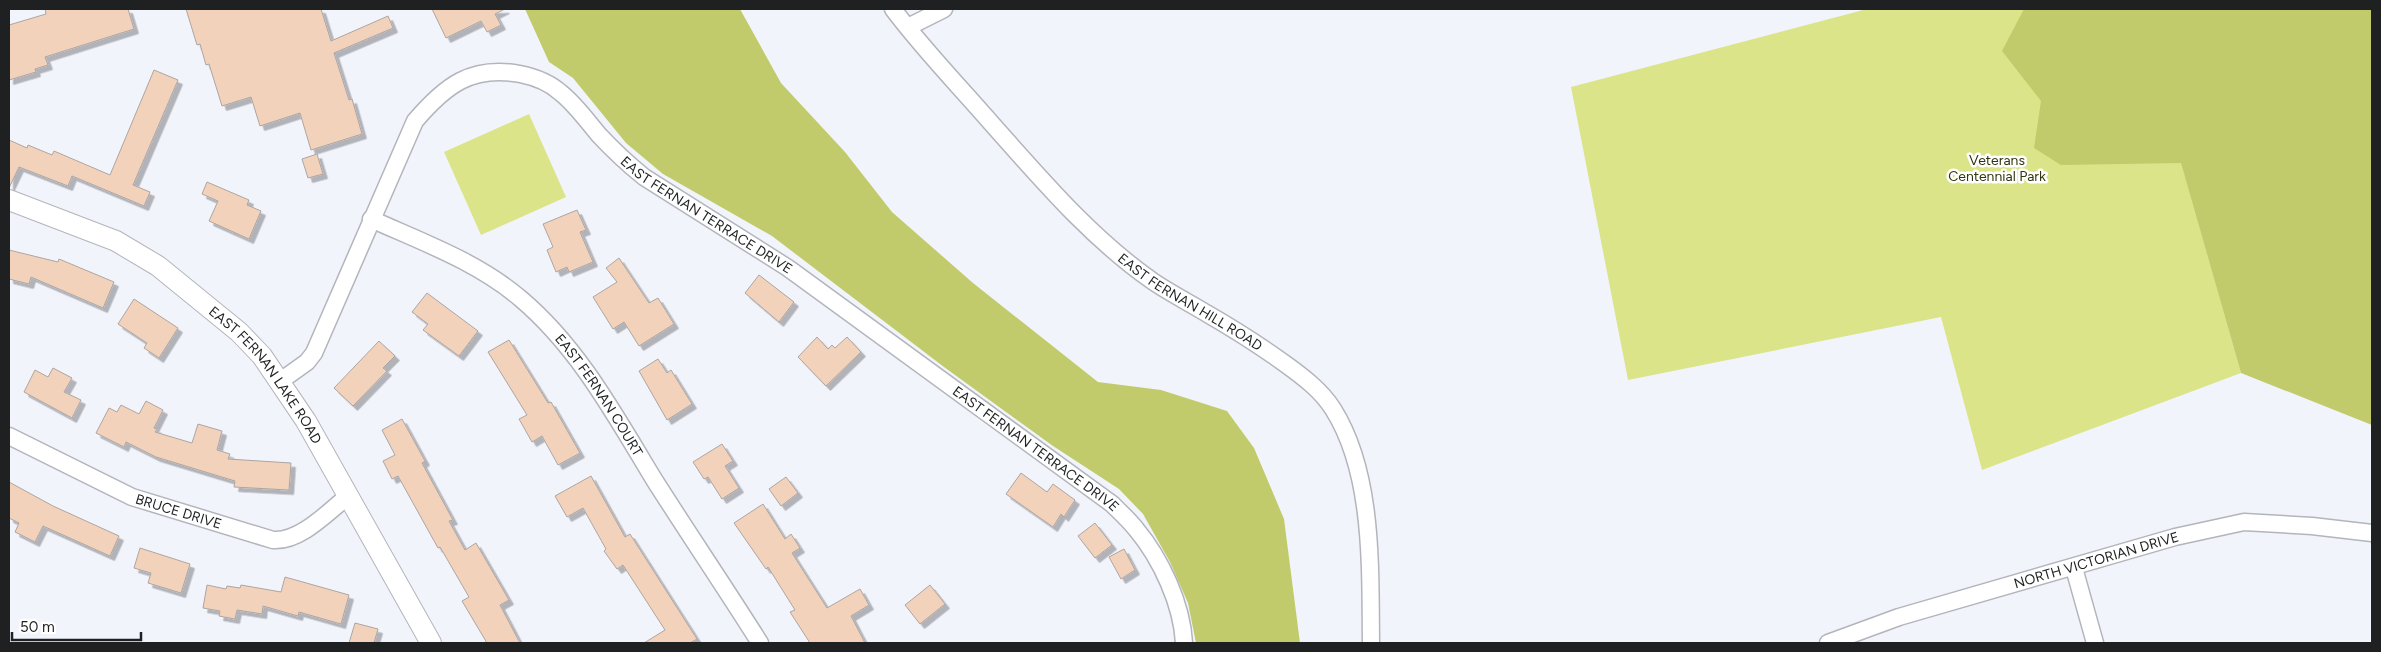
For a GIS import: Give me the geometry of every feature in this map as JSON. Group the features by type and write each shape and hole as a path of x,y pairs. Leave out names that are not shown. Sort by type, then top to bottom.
{"street":[{"name":"EAST FERNAN HILL ROAD","path":"893,9 1062,202 1105,244 1152,281 1261,347 1308,381 1324,397 1344,430 1359,472 1365,506 1371,643"},
{"path":"908,26 944,9"},
{"name":"EAST FERNAN TERRACE DRIVE","path":"279,382 307,362 314,353 408,132 434,99 452,85 475,74 485,72 507,72 543,81 561,93 623,160 644,177 788,268 1112,504 1136,528 1150,549 1175,600 1183,629 1184,643"},
{"name":"EAST FERNAN LAKE ROAD","path":"9,200 116,242 158,266 239,332 262,356 306,421 431,643"},
{"name":"EAST FERNAN COURT","path":"371,219 451,255 483,272 520,298 562,340 607,404 760,643"},
{"name":"BRUCE DRIVE","path":"9,436 132,497 273,540 288,538 304,530 348,496"},
{"name":"NORTH VICTORIAN DRIVE","path":"1828,643 1899,617 2074,568 2175,537 2244,522 2312,526 2372,533"},
{"path":"2074,568 2095,643"}],"green space":[{"path":"525,9 740,9 781,83 845,152 892,212 973,283 1098,382 1161,390 1227,411 1254,448 1284,519 1300,643 1196,643 1188,603 1170,562 1143,514 1119,489 1053,446 944,367 772,236 663,174 626,143 573,78 549,62"},
{"name":"Veterans Centennial Park","path":"1867,9 2071,9 2170,123 2241,373 1982,470 1941,317 1628,380 1571,87"},
{"path":"2024,9 2372,9 2372,425 2241,373 2181,163 2061,165 2034,148 2041,101 2002,51"},
{"path":"529,114 566,197 481,235 444,152"}],"building":[{"path":"45,9 128,9 134,29 45,57 48,65 35,69 36,72 9,80 9,25 46,14"},
{"path":"186,9 321,9 331,41 388,16 393,28 334,53 349,100 352,99 362,134 311,150 300,113 260,126 251,97 222,106 209,64 206,65 200,44 197,45"},
{"path":"432,9 505,9 495,14 501,25 487,32 481,21 446,38"},
{"path":"154,70 178,80 133,185 150,192 144,206 72,176 68,186 19,167 9,188 9,140 27,148 28,145 52,155 54,151 110,175"},
{"path":"317,154 323,174 308,178 302,159"},
{"path":"207,182 249,200 247,205 261,211 249,239 209,221 218,201 202,194"},
{"path":"577,210 586,230 580,232 593,262 569,272 567,267 556,272 547,250 553,247 543,224"},
{"path":"9,250 58,262 59,259 114,282 103,308 31,277 29,284 9,279"},
{"path":"619,258 649,303 658,298 674,324 639,346 624,322 613,329 593,297 617,282 606,268"},
{"path":"759,275 794,302 779,322 745,293"},
{"path":"427,293 478,331 459,356 423,330 428,324 412,312"},
{"path":"134,299 178,328 159,358 144,348 147,343 118,324"},
{"path":"817,337 828,349 832,345 835,348 847,337 861,352 826,386 798,357"},
{"path":"509,340 548,403 551,402 580,453 558,465 542,436 532,442 519,419 527,415 488,352"},
{"path":"379,341 395,356 383,368 387,371 353,406 334,388"},
{"path":"658,359 667,373 671,370 692,404 667,420 639,371"},
{"path":"53,368 72,378 64,392 81,400 72,418 24,392 35,370 48,377"},
{"path":"146,401 163,410 154,428 157,429 155,432 192,443 198,424 222,431 217,450 230,454 228,459 291,463 289,490 234,487 235,481 156,457 126,442 124,447 96,433 109,408 117,412 121,405 139,414"},
{"path":"402,419 425,461 422,463 453,520 449,521 465,550 476,543 509,600 500,605 520,643 487,643 462,601 469,597 440,547 438,548 398,476 392,479 383,461 395,455 382,430"},
{"path":"722,444 733,461 725,466 739,488 722,499 708,477 704,479 693,462"},
{"path":"1021,473 1047,492 1053,484 1075,500 1064,517 1061,514 1053,527 1006,494"},
{"path":"591,476 625,537 630,534 697,639 690,643 644,643 665,630 623,565 617,569 604,551 606,549 583,508 567,517 555,496"},
{"path":"786,477 798,493 781,506 769,489"},
{"path":"9,482 53,506 119,536 110,556 43,526 35,542 15,532 19,523 9,518"},
{"path":"763,504 785,539 791,534 800,548 792,553 827,608 860,589 869,605 851,616 865,643 810,643 790,612 795,610 768,567 766,569 734,523"},
{"path":"1095,523 1112,545 1095,558 1078,536"},
{"path":"140,548 190,564 181,593 148,583 151,573 134,568"},
{"path":"1124,549 1135,570 1121,579 1109,557"},
{"path":"285,577 349,595 341,624 299,612 298,616 263,606 262,614 237,610 235,619 219,616 220,611 203,608 207,585 226,589 227,586 240,588 241,585 281,592"},
{"path":"930,585 945,604 920,624 905,605"},
{"path":"355,623 378,629 374,643 349,643"}]}
